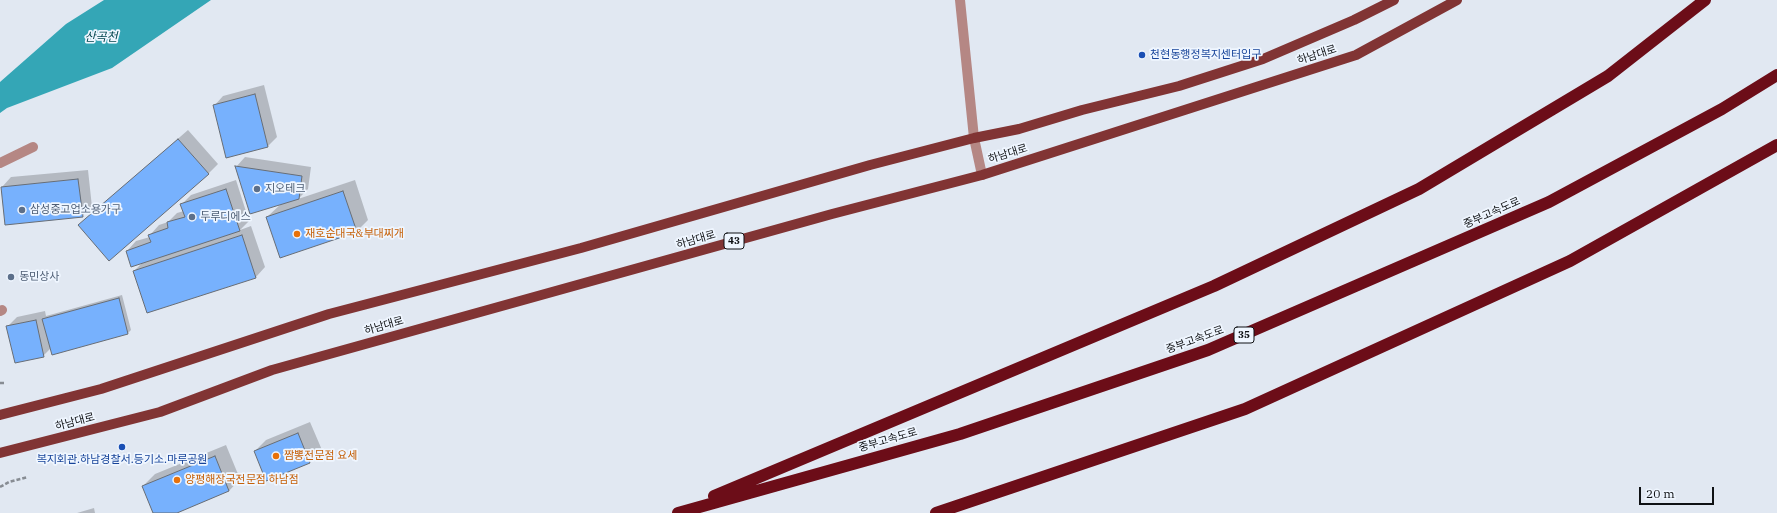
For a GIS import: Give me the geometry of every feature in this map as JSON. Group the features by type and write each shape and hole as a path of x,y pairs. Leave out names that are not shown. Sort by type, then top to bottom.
{"highway":[{"name":"중부고속도로","path":"674,513 1214,286 1419,189 1608,76 1705,0"},
{"name":"중부고속도로","path":"678,513 960,434 1208,350 1549,202 1722,109 1777,75"},
{"path":"936,513 1245,409 1570,261 1777,145"}],"main road":[{"name":"하남대로","path":"0,415 101,389 329,314 581,248 870,165 974,138 1019,129 1082,110 1179,86 1263,59 1354,20 1394,0"},
{"name":"하남대로","path":"0,453 160,412 280,368 825,216 982,175 1356,55 1457,0"}],"street":[{"path":"960,0 974,138 982,175"},
{"path":"0,163 33,147"}],"path":[{"path":"0,383 5,383"},
{"path":"0,487 9,482 28,477"}],"water":[{"name":"산곡천","path":"104,0 211,0 112,68 7,108 0,113 0,82 66,24"}],"building":[{"path":"255,94 268,147 226,158 213,105"},
{"path":"178,139 209,174 109,261 78,225"},
{"path":"235,166 302,176 299,199 250,214"},
{"path":"78,179 83,217 5,225 1,187"},
{"path":"226,189 240,231 131,267 126,251 151,242 148,235 168,228 167,222 185,217 180,204"},
{"path":"343,191 357,232 280,258 266,217"},
{"path":"242,235 256,278 147,313 133,271"},
{"path":"119,298 128,334 52,355 42,319"},
{"path":"36,320 44,357 15,363 6,326"},
{"path":"298,433 310,463 266,481 254,451"},
{"path":"215,456 229,491 177,513 153,513 142,486"}],"place":[{"name":"천현동행정복지센터입구","path":"1142,55"},
{"name":"지오테크","path":"257,189"},
{"name":"삼성중고업소용가구","path":"22,210"},
{"name":"두루디에스","path":"192,217"},
{"name":"재호순대국&부대찌개","path":"297,234"},
{"name":"동민상사","path":"11,277"},
{"name":"복지회관.하남경찰서.등기소.마루공원","path":"122,447"},
{"name":"짬뽕전문점 요세","path":"276,456"},
{"name":"양평해장국전문점 하남점","path":"177,480"}]}
